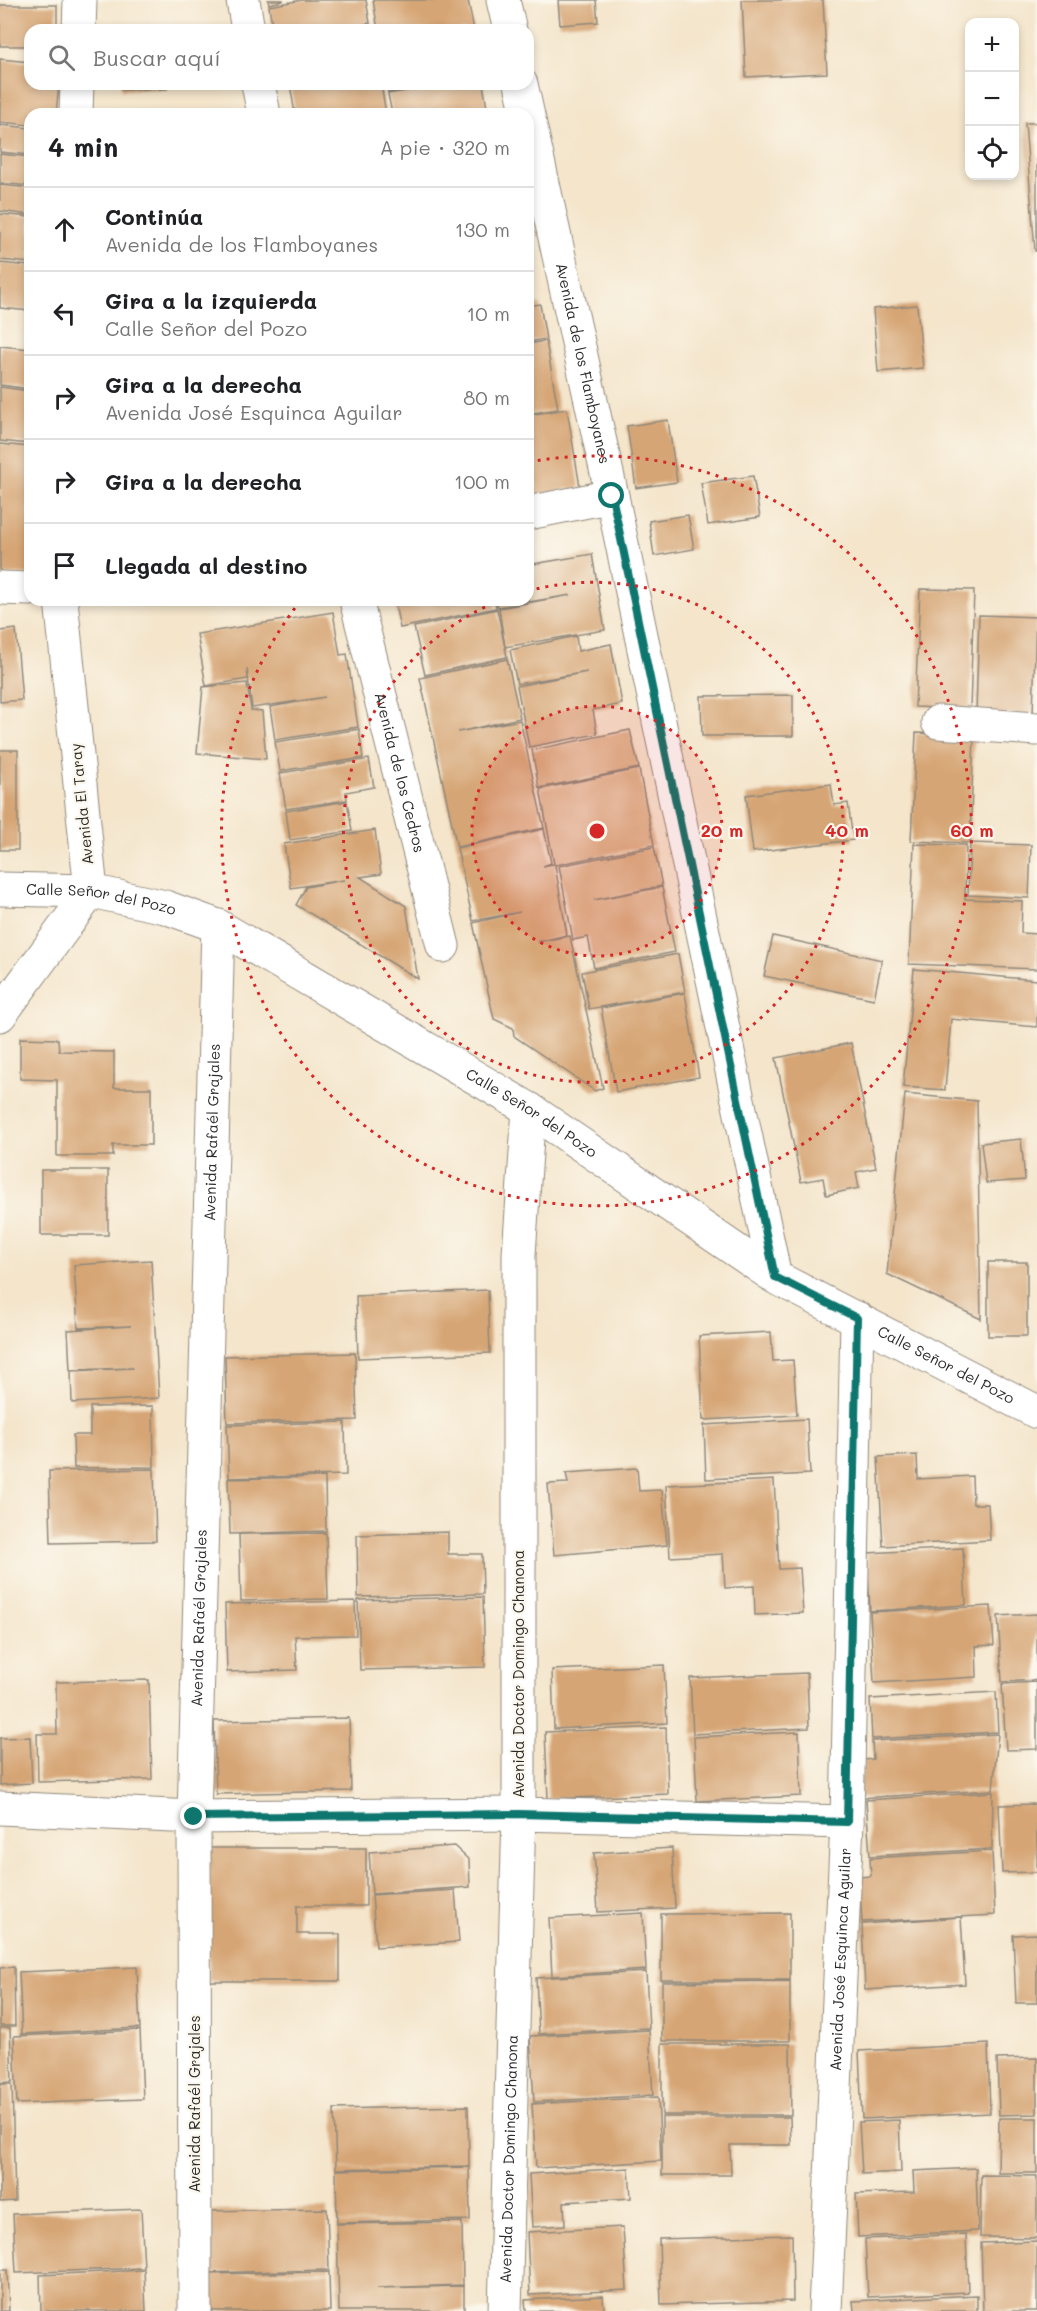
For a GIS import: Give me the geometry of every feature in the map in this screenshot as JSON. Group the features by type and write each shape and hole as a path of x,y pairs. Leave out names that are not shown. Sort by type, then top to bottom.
{"street":[{"path":"79,24 80,0"},
{"path":"243,0 247,24"},
{"path":"503,0 509,24"},
{"path":"76,108 77,90"},
{"path":"259,90 263,108"},
{"name":"Avenida de los Flamboyanes","path":"522,90 526,108"},
{"name":"Avenida de los Flamboyanes","path":"534,143 612,496 775,1277"},
{"path":"534,512 612,496"},
{"path":"0,588 24,589"},
{"name":"Avenida El Taray","path":"62,606 91,891"},
{"name":"Avenida de los Cedros","path":"358,606 443,946"},
{"path":"938,722 1037,729"},
{"name":"Calle Señor del Pozo","path":"0,889 91,891 165,907 218,926 529,1109 775,1277 1037,1412"},
{"path":"0,1015 91,891"},
{"name":"Avenida Rafaél Grajales","path":"195,2311 194,1817 218,926"},
{"name":"Avenida Doctor Domingo Chanona","path":"505,2311 519,1814 519,1254 529,1109"},
{"name":"Avenida José Esquinca Aguilar","path":"825,2311 847,1822 857,1318"},
{"path":"0,1808 194,1817 519,1814 847,1822"}],"building":[{"path":"268,0 283,0 283,1 269,4"},
{"path":"302,0 366,0 370,23 272,24 269,6"},
{"path":"373,0 468,0 473,24 377,24"},
{"path":"558,0 596,0 598,22 560,25"},
{"path":"742,0 823,0 827,73 746,77"},
{"path":"0,5 57,5 57,24 24,24 24,46 0,46"},
{"path":"0,59 24,61 24,90 58,90 57,108 24,108 24,124 0,122"},
{"path":"291,90 382,90 385,108 294,108"},
{"path":"387,90 405,90 388,93"},
{"path":"412,90 484,90 487,108 391,108 388,94"},
{"path":"1025,123 1037,123 1037,251 1035,251"},
{"path":"0,125 24,127 24,154 0,152"},
{"path":"0,154 24,156 24,185 0,183"},
{"path":"0,185 24,187 24,214 0,211"},
{"path":"0,214 24,216 24,262 0,260"},
{"path":"0,263 24,265 24,310 0,308"},
{"path":"540,304 546,339 534,341 534,305"},
{"path":"917,305 923,368 878,372 873,309"},
{"path":"546,341 558,409 534,413 534,343"},
{"path":"0,346 24,348 24,388 0,385"},
{"path":"0,387 24,390 24,443 0,441"},
{"path":"567,409 580,487 534,495 534,414"},
{"path":"668,420 677,482 636,488 627,426"},
{"path":"0,444 24,446 24,574 0,575"},
{"path":"753,476 760,517 708,525 701,483"},
{"path":"688,515 694,549 654,556 649,521"},
{"path":"592,554 605,630 505,647 499,608 534,606 534,602 571,595 534,601 534,564"},
{"path":"920,589 974,590 970,709 915,707"},
{"path":"395,606 496,606 496,608 400,628"},
{"path":"497,609 507,657 425,675 414,627"},
{"path":"333,612 340,655 347,654 358,727 275,740 270,707 325,697 252,708 247,669 248,679 206,686 197,634"},
{"path":"979,615 1036,617 1033,715 976,713"},
{"path":"16,629 22,700 0,702 0,631"},
{"path":"576,636 578,651 611,644 622,704 593,710 597,734 529,747 517,686 587,672 517,684 510,650"},
{"path":"507,659 520,718 458,732 520,720 544,828 457,847 420,678"},
{"path":"247,683 251,710 262,711 266,759 197,753 203,687"},
{"path":"793,695 793,736 702,736 701,696"},
{"path":"359,729 363,758 280,771 275,742"},
{"path":"630,730 639,768 539,788 532,750"},
{"path":"916,733 974,735 970,843 911,841"},
{"path":"0,750 18,750 18,850 0,850"},
{"path":"369,759 374,787 346,792 347,800 286,809 280,773"},
{"path":"639,769 654,845 555,865 567,935 537,942 570,936 603,1088 595,1091 514,1036 513,1028 494,1019 473,923 520,912 473,921 457,848 544,829 551,863 543,866 554,864 540,789"},
{"path":"831,784 834,805 848,803 853,840 753,852 746,795"},
{"path":"347,801 352,831 290,840 286,811"},
{"path":"375,830 381,874 360,877 406,906 418,979 296,905 306,887 344,880 291,888 284,844"},
{"path":"970,843 1031,845 1029,898 968,895"},
{"path":"914,844 966,845 965,899 1022,901 1021,933 1037,934 1037,969 909,964"},
{"path":"654,847 662,886 594,900 662,887 675,952 594,968 588,937 573,940 559,866"},
{"path":"773,936 882,960 874,999 764,976"},
{"path":"678,954 685,992 589,1009 582,972"},
{"path":"914,969 1037,980 1037,1027 951,1019 945,1090 903,1087"},
{"path":"685,993 699,1077 616,1092 601,1008"},
{"path":"20,1038 58,1039 59,1051 114,1052 114,1088 151,1088 151,1145 113,1145 113,1156 57,1156 57,1080 20,1079"},
{"path":"851,1043 876,1168 856,1172 859,1188 826,1195 823,1178 801,1182 776,1058"},
{"path":"905,1094 977,1101 981,1319 887,1274"},
{"path":"1021,1139 1025,1180 986,1183 981,1143"},
{"path":"41,1170 108,1170 108,1235 41,1235"},
{"path":"151,1260 159,1398 72,1403 71,1371 133,1368 70,1370 68,1330 131,1326 78,1328 74,1265"},
{"path":"988,1262 1027,1262 1027,1336 988,1336"},
{"path":"488,1290 490,1353 358,1358 356,1296"},
{"path":"771,1332 773,1361 793,1360 797,1415 703,1420 699,1336"},
{"path":"355,1353 357,1420 227,1423 225,1356"},
{"path":"153,1406 154,1467 74,1468 73,1435 90,1435 90,1407"},
{"path":"807,1419 810,1474 706,1479 704,1425"},
{"path":"345,1422 346,1475 229,1478 227,1425"},
{"path":"917,1455 918,1479 972,1476 973,1504 988,1504 990,1540 883,1546 878,1457"},
{"path":"637,1468 639,1491 662,1490 667,1545 554,1555 548,1484 568,1483 566,1473"},
{"path":"154,1469 156,1541 51,1543 49,1471"},
{"path":"325,1477 326,1531 230,1534 228,1479"},
{"path":"774,1480 779,1569 800,1568 803,1613 755,1615 754,1586 725,1588 723,1554 670,1557 666,1485"},
{"path":"448,1532 448,1554 482,1554 483,1594 358,1597 357,1535"},
{"path":"326,1533 328,1599 241,1601 239,1534"},
{"path":"963,1548 966,1605 870,1611 867,1553"},
{"path":"483,1597 485,1667 360,1670 358,1600"},
{"path":"355,1601 356,1635 295,1636 297,1670 227,1672 225,1604"},
{"path":"991,1606 994,1645 976,1646 977,1677 874,1683 870,1612"},
{"path":"1037,1614 1037,1680 1002,1682 998,1616"},
{"path":"664,1665 667,1723 554,1729 552,1670"},
{"path":"807,1673 809,1728 693,1734 690,1678"},
{"path":"149,1680 152,1779 38,1782 37,1734 57,1734 56,1682"},
{"path":"1037,1682 1037,1749 1006,1750 1002,1684"},
{"path":"996,1692 998,1732 872,1739 870,1699"},
{"path":"349,1718 351,1791 216,1794 214,1721"},
{"path":"666,1727 668,1794 548,1799 545,1732"},
{"path":"799,1732 801,1796 697,1801 694,1737"},
{"path":"998,1734 993,1790 858,1798 864,1760 873,1759 872,1741"},
{"path":"30,1737 32,1783 0,1785 0,1738"},
{"path":"993,1792 992,1849 870,1856 866,1800"},
{"path":"1037,1804 1037,1872 1002,1873 999,1805"},
{"path":"454,1846 469,1860 470,1887 372,1894 369,1852"},
{"path":"209,1848 366,1848 366,1906 297,1906 297,1934 340,1934 340,1981 209,1981"},
{"path":"672,1848 675,1908 598,1912 594,1853"},
{"path":"992,1851 995,1915 862,1922 859,1877 871,1876 870,1858"},
{"path":"455,1890 459,1942 376,1947 372,1895"},
{"path":"643,1913 646,1970 552,1976 549,1918"},
{"path":"790,1913 790,1980 661,1980 661,1914"},
{"path":"961,1917 965,1984 865,1990 862,1924"},
{"path":"1037,1934 1037,2003 1016,2003 1013,1935"},
{"path":"14,1967 15,2026 0,2026 0,1968"},
{"path":"137,1967 140,2028 22,2034 19,1972"},
{"path":"646,1972 649,2028 539,2034 536,1978"},
{"path":"790,1981 790,2041 662,2041 662,1982"},
{"path":"0,2028 10,2028 12,2082 0,2083"},
{"path":"140,2030 143,2099 17,2104 14,2036"},
{"path":"649,2030 653,2095 534,2102 530,2036"},
{"path":"662,2044 790,2044 791,2115 662,2115"},
{"path":"988,2044 990,2113 862,2119 859,2051"},
{"path":"1037,2058 1037,2114 999,2115 997,2059"},
{"path":"0,2084 12,2084 15,2201 0,2202"},
{"path":"658,2097 661,2161 536,2168 532,2104"},
{"path":"468,2106 469,2166 336,2169 334,2109"},
{"path":"662,2117 790,2117 791,2145 730,2145 731,2175 662,2175"},
{"path":"999,2118 1037,2118 1037,2173 998,2173"},
{"path":"899,2120 901,2172 862,2174 859,2122"},
{"path":"469,2167 470,2220 337,2223 336,2170"},
{"path":"629,2168 631,2198 564,2202 565,2225 532,2227 529,2174"},
{"path":"976,2168 978,2231 858,2237 856,2194 914,2192 913,2171"},
{"path":"981,2175 1037,2176 1037,2238 980,2237"},
{"path":"141,2209 144,2268 16,2273 13,2214"},
{"path":"327,2209 329,2270 204,2273 203,2211"},
{"path":"462,2222 463,2285 377,2288 464,2286 464,2311 339,2311 337,2224"},
{"path":"623,2227 627,2290 530,2295 527,2232"},
{"path":"966,2234 968,2292 868,2297 865,2239"},
{"path":"792,2235 793,2301 661,2305 659,2239"},
{"path":"1037,2241 1037,2311 983,2311 981,2243"},
{"path":"0,2270 7,2270 9,2311 0,2311"},
{"path":"144,2270 146,2311 41,2311 40,2275"},
{"path":"329,2272 330,2311 205,2311 204,2274"},
{"path":"977,2295 977,2311 854,2311 853,2301"},
{"path":"603,2296 604,2311 526,2311 525,2300"}],"route":[{"path":"194,1817 519,1814 847,1822 857,1318 775,1277 612,496"}]}
